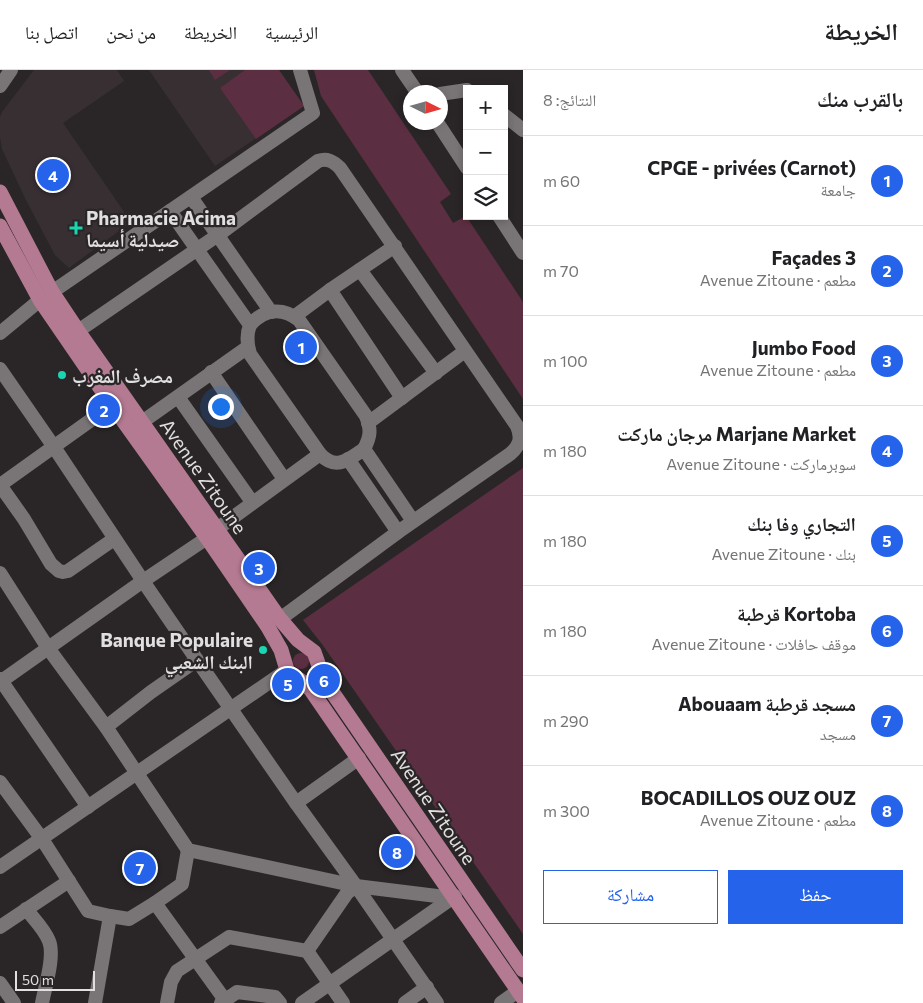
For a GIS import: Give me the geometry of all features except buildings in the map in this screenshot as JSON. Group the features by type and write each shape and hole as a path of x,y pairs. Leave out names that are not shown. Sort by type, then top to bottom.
{"main road":[{"name":"Avenue Zitoune","path":"0,192 46,296 78,331 142,422 276,639 289,669 311,690 520,994"},
{"name":"Avenue Zitoune","path":"0,226 46,296 112,405 280,619 298,640 311,651 324,680 523,970"},
{"path":"301,645 311,651 316,663 312,672 302,677 289,669 288,651 292,647 301,645"}],"street":[{"path":"0,86 11,70"},
{"path":"0,333 46,296 313,113 300,70"},
{"path":"402,70 412,85"},
{"path":"448,93 463,91"},
{"path":"508,118 523,130"},
{"path":"442,130 463,162"},
{"path":"78,331 197,250 323,159 330,160 340,168 395,246 517,426 520,432 519,444 510,454 398,532 280,619"},
{"path":"190,197 271,312"},
{"path":"170,212 250,325"},
{"path":"502,220 523,253"},
{"path":"295,316 395,246"},
{"path":"360,270 436,373"},
{"path":"330,290 402,398"},
{"path":"263,313 288,313 295,316 300,320 366,416 370,436 364,449 339,463 325,460 320,454 254,360 248,348 247,331 256,318 263,313"},
{"path":"142,422 211,372 248,348"},
{"path":"368,423 465,351"},
{"path":"0,369 54,446 142,581 437,1003"},
{"path":"211,372 284,479"},
{"path":"178,397 252,502"},
{"path":"112,405 0,485 24,519 51,564 59,571 68,571 114,539"},
{"path":"364,449 414,521"},
{"path":"88,807 0,681 212,533 320,454"},
{"path":"348,459 398,532"},
{"path":"0,573 48,648 106,727 188,850 182,884 129,919 88,911 42,839 2,789"},
{"path":"106,727 197,660"},
{"path":"0,867 289,669"},
{"path":"296,803 359,758"},
{"path":"188,850 356,886 453,898"},
{"path":"0,927 69,881"},
{"path":"307,951 347,893 356,886"},
{"path":"302,1003 466,888"},
{"path":"155,903 223,1001 237,992 275,997 280,1003"},
{"path":"26,909 50,942 50,963 42,1003"},
{"path":"95,1003 110,916"},
{"path":"167,1003 173,976 177,971 229,937 307,951 343,1003"},
{"path":"0,982 14,1003"},
{"path":"405,1003 427,988"},
{"path":"501,1003 520,994"}],"shaded area":[{"path":"34,70 117,70 124,81 63,123 131,222 69,268 55,255 2,149 0,117 2,112"},
{"path":"149,70 279,70 304,106 215,166"},
{"path":"209,70 230,70 215,80"},
{"path":"245,70 279,70 304,106 256,139 220,88"},
{"path":"314,70 368,70 403,122 403,130 408,130 451,194 440,202 453,223 463,218 463,220 469,220 523,302 523,399 321,96"},
{"path":"523,468 523,934 322,644 303,620"},
{"path":"301,653 309,661 301,669 293,661"}],"place":[{"name":"Marjane Market مرجان ماركت","path":"53,175"},
{"name":"Pharmacie Acima صيدلية أسيما","path":"76,228"},
{"name":"CPGE - privées (Carnot)","path":"301,347"},
{"name":"مصرف المغرب","path":"62,375"},
{"name":"3 Façades","path":"104,410"},
{"name":"Jumbo Food","path":"259,568"},
{"name":"Banque Populaire البنك الشعبي","path":"263,650"},
{"name":"Kortoba قرطبة","path":"324,680"},
{"name":"التجاري وفا بنك","path":"288,684"},
{"name":"BOCADILLOS OUZ OUZ","path":"397,852"},
{"name":"مسجد قرطبة Abouaam","path":"140,868"}]}
